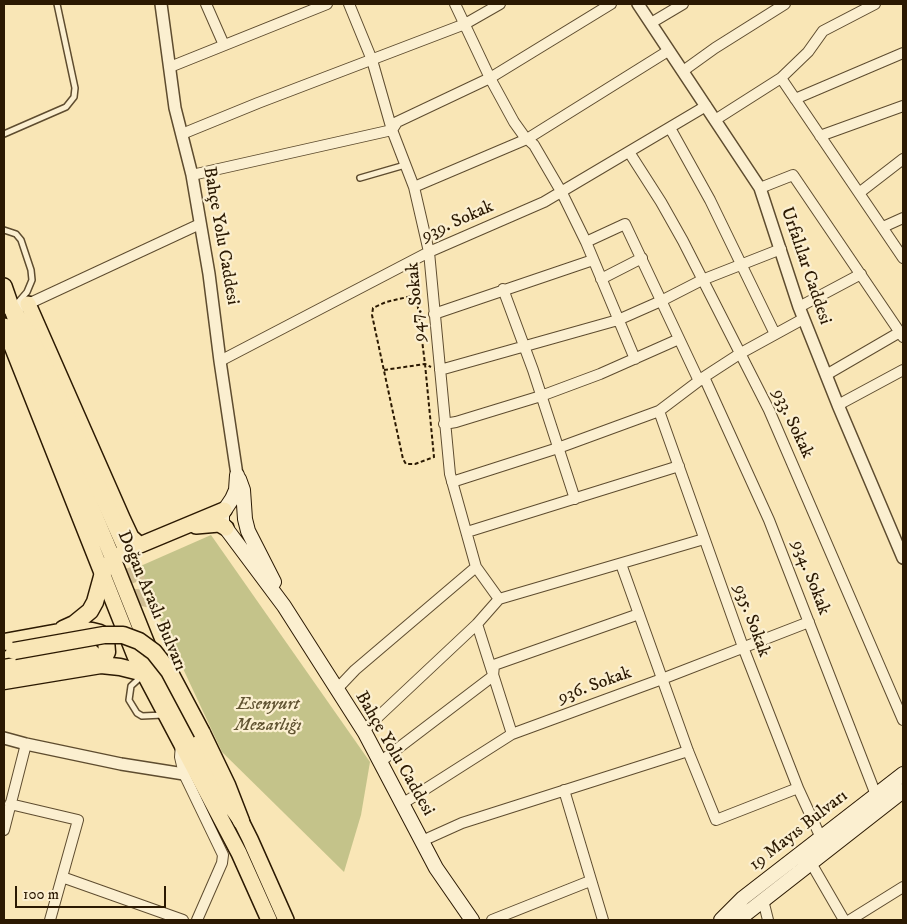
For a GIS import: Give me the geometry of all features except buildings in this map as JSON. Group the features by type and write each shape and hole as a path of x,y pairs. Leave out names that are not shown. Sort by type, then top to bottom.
{"highway":[{"path":"12,309 28,333 132,544"},
{"path":"7,648 59,632 74,624 90,611 97,596 103,573"},
{"path":"4,681 96,659 107,652 106,640 100,633 80,630 59,632"},
{"path":"7,648 104,635 123,635 139,642 154,652 169,671 202,733 227,785 241,821"},
{"path":"4,668 96,659 144,674"}],"main road":[{"name":"Doğan Araslı Bulvarı","path":"4,286 28,356 157,669 222,794 241,821 286,920"},
{"path":"28,304 131,537 132,544"},
{"name":"Doğan Araslı Bulvarı","path":"4,326 144,674 239,853 270,920"},
{"name":"Bahçe Yolu Caddesi","path":"237,475 236,490 224,510 221,520 284,606 363,731 436,868 472,920"},
{"name":"Bahçe Yolu Caddesi","path":"237,475 243,490 248,531 284,606"},
{"path":"103,573 107,565 132,544 224,510 227,507 240,507 245,515 240,527 236,529 231,530 219,524 199,525 135,552 127,559 124,567 123,584"},
{"name":"19 Mayıs Bulvarı","path":"721,920 743,898 903,774"},
{"name":"19 Mayıs Bulvarı","path":"738,920 903,791"},
{"path":"276,896 292,920"}],"street":[{"name":"Bahçe Yolu Caddesi","path":"161,4 175,108 192,175 209,274 237,475"},
{"path":"206,4 224,44"},
{"path":"170,67 327,4"},
{"name":"947. Sokak","path":"348,4 372,60 392,130 414,188 429,252 444,424 452,482 476,567 499,599"},
{"path":"455,4 490,78 514,122 534,145 562,193 586,242 635,359"},
{"path":"182,134 465,24 500,4"},
{"path":"192,175 392,130 396,122 490,78 611,4"},
{"name":"Urfalılar Caddesi","path":"638,4 760,188 803,319 903,558"},
{"path":"652,24 683,4"},
{"path":"683,71 786,4"},
{"path":"715,120 781,78 808,52 823,31 875,4"},
{"path":"414,188 527,139 668,51"},
{"path":"795,99 903,53"},
{"path":"781,78 903,258"},
{"name":"939. Sokak","path":"220,361 429,252 562,193 706,106"},
{"path":"820,136 903,106"},
{"path":"670,128 710,200 775,334"},
{"name":"933. Sokak","path":"629,152 684,241 769,410 903,720"},
{"path":"859,193 903,159"},
{"path":"760,188 793,175 902,334 826,376"},
{"path":"883,227 903,218"},
{"path":"12,309 28,304 200,224"},
{"name":"934. Sokak","path":"586,242 625,224 679,340 702,379 769,520 876,795"},
{"path":"440,370 524,348 618,320 702,280 781,249"},
{"path":"601,279 642,258"},
{"path":"434,314 593,260"},
{"path":"799,308 862,274"},
{"path":"503,289 575,498"},
{"path":"452,482 558,448 659,411 741,353 803,319"},
{"path":"444,424 541,396 600,374 679,340"},
{"path":"838,406 903,370"},
{"name":"935. Sokak","path":"659,411 743,647 798,788 821,838"},
{"path":"466,532 679,466"},
{"path":"363,731 477,624 499,599 704,539"},
{"path":"621,564 688,751 716,820 798,788"},
{"path":"336,690 355,670 476,567"},
{"path":"380,762 493,676 494,665 639,614"},
{"name":"936. Sokak","path":"402,804 512,734 809,622"},
{"path":"477,624 512,734"},
{"path":"4,738 121,764 184,774"},
{"path":"181,742 180,757 184,774 223,855 222,863 197,920"},
{"path":"4,830 26,744"},
{"path":"422,841 462,823 688,751"},
{"path":"564,790 603,920"},
{"path":"10,804 78,820 50,920"},
{"path":"811,863 844,920"},
{"path":"62,877 183,920"},
{"path":"492,920 590,881"},
{"path":"850,920 903,887"},
{"path":"763,900 768,920"},
{"path":"203,910 208,920"}],"lane":[{"path":"4,134 66,107 74,97 74,88 57,4"},
{"path":"360,178 406,165"},
{"path":"4,230 16,234 21,240 28,259 32,280 28,292 12,309"},
{"path":"144,674 131,686 129,700 137,713 142,716 166,715"}],"path":[{"path":"415,296 425,364 434,458 415,464 406,464 403,459 384,370 372,308 386,302 415,296"},
{"path":"384,370 425,364 440,370"}],"green space":[{"name":"Esenyurt Mezarlığı","path":"211,535 370,762 361,815 344,872 222,752 136,568"}],"tunnel":[{"path":"124,544 140,588 139,604 131,624"}]}
